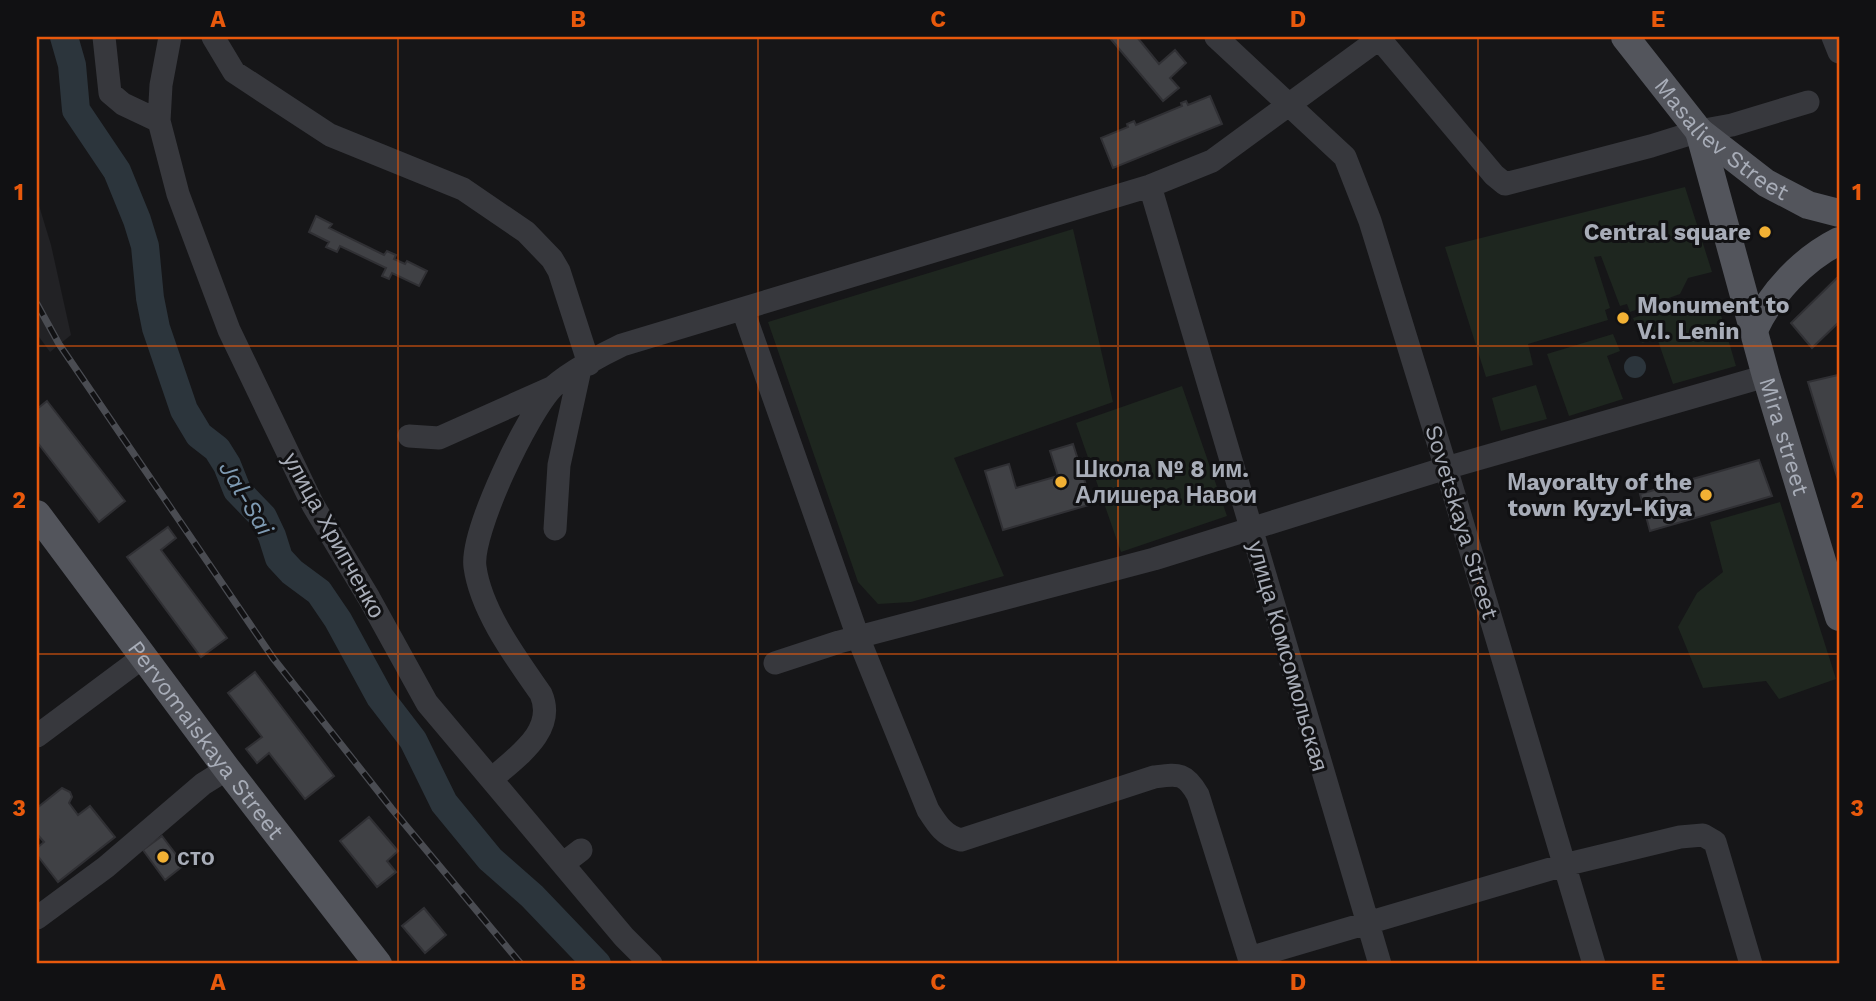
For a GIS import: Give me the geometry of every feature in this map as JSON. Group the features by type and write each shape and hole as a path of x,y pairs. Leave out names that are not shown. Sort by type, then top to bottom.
{"main road":[{"name":"Masaliev Street","path":"1625,37 1699,131 1776,189 1808,205 1839,213"},
{"name":"Mira street","path":"1699,131 1766,376 1839,617"},
{"path":"1755,330 1766,307 1796,272 1812,257 1839,241"},
{"name":"Pervomaiskaya Street","path":"37,514 227,769 378,964"}],"street":[{"path":"104,37 110,93 123,104 159,121"},
{"name":"улица Хрипченко","path":"170,37 161,85 159,121 178,194 229,330 313,505 369,598 427,703 492,779 572,856 624,937 650,964"},
{"path":"213,37 234,72 330,135 463,188 526,232 552,258 559,271 585,367 559,465 555,529"},
{"name":"Sovetskaya Street","path":"1216,37 1345,157 1370,221 1594,964"},
{"path":"1833,37 1839,52"},
{"path":"409,436 439,438 554,387 622,345 1150,186 1212,161 1379,38 1493,175 1505,184 1699,131 1732,125 1808,102"},
{"name":"улица Комсомольская","path":"1150,186 1380,964"},
{"path":"743,310 858,637 928,810 942,830 954,838 961,840 1154,777 1175,774 1184,776 1198,795 1250,961 1367,922 1564,865 1680,837 1703,835 1715,842 1751,964"},
{"path":"775,663 858,637 1154,559 1446,468 1766,376"},
{"path":"492,779 533,740 544,725 546,704 502,638 475,568 474,551 480,528 500,481 533,414 554,387"},
{"path":"37,736 143,657"},
{"path":"37,918 106,867 203,784 227,769"}],"shaded area":[{"path":"1685,187 1712,272 1688,278 1680,294 1630,312 1627,304 1620,306 1601,256 1594,257 1610,308 1605,310 1608,320 1528,344 1533,365 1486,377 1445,247"},
{"path":"37,199 51,245 71,335 50,352 37,334"},
{"path":"1073,229 1113,402 954,458 1004,576 911,602 878,604 858,582 768,322"},
{"path":"1680,303 1686,315 1718,305 1736,366 1673,384 1657,338 1642,343 1633,318"},
{"path":"1613,334 1620,351 1607,356 1623,399 1569,416 1547,354"},
{"path":"1635,356 1643,359 1646,367 1643,375 1635,378 1627,375 1624,367 1627,359"},
{"path":"1536,385 1547,419 1501,431 1492,398"},
{"path":"1182,386 1227,516 1121,552 1076,423"},
{"path":"1780,502 1836,679 1779,699 1766,681 1703,688 1678,627 1697,593 1723,572 1710,522"}],"building":[{"path":"1109,37 1137,37 1159,64 1175,50 1186,63 1170,78 1179,88 1163,101"},
{"path":"1210,96 1222,124 1113,168 1101,138 1128,127 1127,124 1134,121 1136,125 1182,106 1181,103 1186,101 1188,105"},
{"path":"316,216 332,224 329,228 384,255 387,251 396,255 394,259 405,264 407,261 427,271 419,286 392,273 389,279 382,276 386,268 340,246 337,252 326,247 329,242 309,232"},
{"path":"1839,276 1839,322 1812,348 1791,323"},
{"path":"1838,375 1839,381 1839,483 1808,382"},
{"path":"47,401 125,501 99,522 37,442 37,409"},
{"name":"Школа № 8 им. Алишера Навои","path":"1073,444 1092,504 1003,530 985,471 1009,464 1016,488 1058,476 1050,451"},
{"name":"Мayoralty of the town Kyzyl-Kiya","path":"1759,460 1772,496 1650,531 1640,494"},
{"path":"168,527 176,538 161,550 227,638 201,657 127,557"},
{"path":"255,672 334,776 305,799 269,753 257,763 246,749 262,737 228,693"},
{"path":"62,788 70,792 72,797 69,803 78,815 90,806 115,837 58,882 37,855 37,848 44,842 37,834 37,808"},
{"path":"369,817 398,851 387,861 396,872 377,887 340,841"},
{"name":"сто","path":"162,836 184,865 165,880 143,850"},
{"path":"424,908 446,935 425,953 402,926"}],"waterway":[{"name":"Jal-Sai","path":"64,37 72,65 76,110 117,171 137,220 145,246 156,328 184,410 199,435 217,449 237,490 263,517 279,558 292,572 319,592 338,620 380,697 413,740 444,803 490,859 532,896 597,964"}],"railway":[{"path":"37,304 59,344 273,658 392,809 521,964"}],"place":[{"name":"Central square","path":"1765,232"},
{"name":"Monument to V.I. Lenin","path":"1623,318"},
{"name":"Школа № 8 им. Алишера Навои","path":"1061,482"},
{"name":"Мayoralty of the town Kyzyl-Kiya","path":"1706,495"},
{"name":"сто","path":"163,857"}]}
